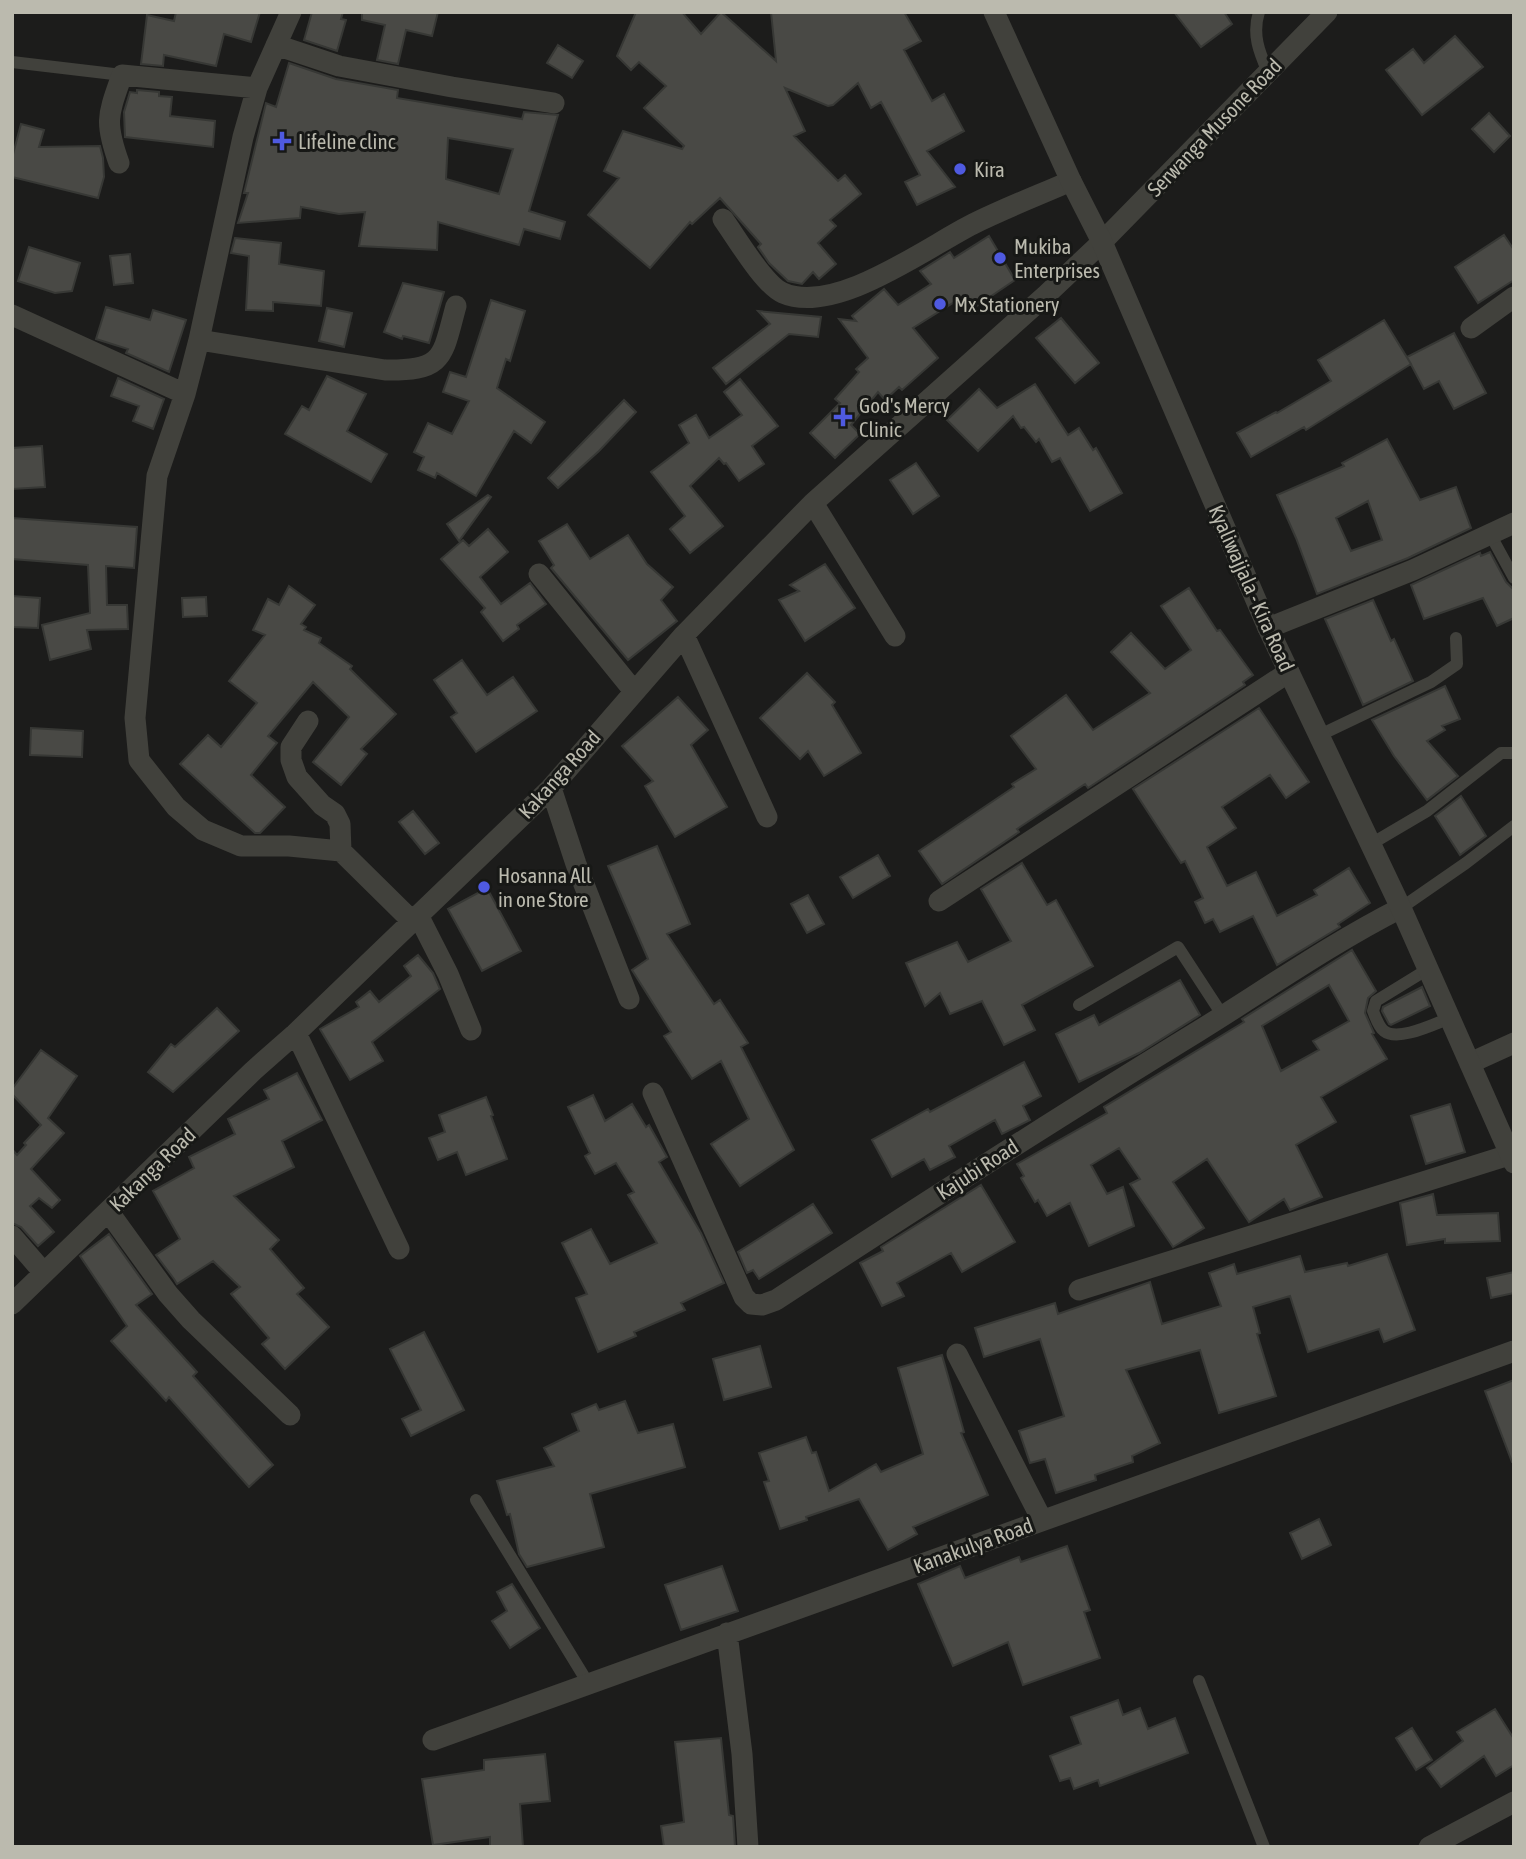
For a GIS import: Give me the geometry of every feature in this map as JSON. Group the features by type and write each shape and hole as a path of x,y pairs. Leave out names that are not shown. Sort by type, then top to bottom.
{"street":[{"path":"291,12 257,88 243,137 199,340 185,394 158,476 135,718 139,760 176,807 203,830 241,846 289,846 341,851 415,918 449,974 471,1031"},
{"name":"Kyaliwajjala - Kira Road","path":"994,12 1071,181 1102,242 1268,628 1401,908 1512,1159"},
{"name":"Serwanga Musone Road","path":"1102,242 1327,12"},
{"path":"276,45 339,66 555,103"},
{"path":"119,163 108,126 108,114 122,75 257,88"},
{"path":"723,219 768,282 780,292 798,298 816,299 871,279 973,224 1071,181"},
{"name":"Kakanga Road","path":"12,1304 551,788 633,690 813,503 1102,242"},
{"path":"1471,328 1514,297"},
{"path":"199,340 385,370 412,370 432,364 442,355 456,306"},
{"path":"12,315 185,394"},
{"path":"813,503 895,636"},
{"path":"1268,628 1413,570 1514,523"},
{"path":"539,574 633,690"},
{"path":"684,635 767,817"},
{"path":"939,901 1289,672"},
{"path":"308,721 291,747 291,760 297,777 322,805 335,814 340,824 341,851"},
{"path":"551,788 576,864 629,999"},
{"name":"Kajubi Road","path":"653,1093 744,1297 751,1304 762,1305 776,1300 1009,1148 1223,1016 1350,933 1401,908"},
{"path":"296,1033 399,1249"},
{"path":"1470,1063 1514,1043"},
{"path":"1079,1290 1512,1159"},
{"path":"108,1211 168,1294 191,1320 290,1415"},
{"path":"12,1236 44,1273"},
{"name":"Kanakulya Road","path":"433,1740 1514,1351"},
{"path":"957,1354 1042,1520"},
{"path":"727,1633 742,1754 748,1847"},
{"path":"1429,1847 1514,1802"}],"lane":[{"path":"1259,12 1255,24 1258,48 1268,72"},
{"path":"12,62 122,75"},
{"path":"1490,534 1514,578"},
{"path":"1320,735 1431,682 1457,664 1456,638"},
{"path":"1371,844 1427,811 1502,753 1514,753"},
{"path":"1401,908 1514,826"},
{"path":"1079,1005 1178,947 1223,1016"},
{"path":"1428,969 1377,1000 1373,1011 1387,1034 1399,1035 1450,1018"},
{"path":"476,1500 589,1683"},
{"path":"1199,1681 1264,1847"}],"building":[{"path":"176,12 260,12 251,42 224,34 216,66 164,55 163,66 141,64 147,15 174,21"},
{"path":"312,12 343,12 341,19 346,20 337,51 304,40"},
{"path":"362,12 438,12 432,36 406,30 398,64 377,60 385,25 362,20"},
{"path":"636,12 682,12 701,34 721,12 776,61 771,12 904,12 921,41 904,50 932,101 944,94 964,131 927,151 955,187 917,205 905,182 920,175 881,102 871,108 858,83 833,105 828,106 785,88 805,131 794,136 838,181 845,175 861,194 830,220 836,226 818,243 836,264 819,279 813,272 802,284 788,281 769,263 758,247 761,244 720,198 692,224 690,222 650,268 588,215 619,178 604,171 623,131 682,149 684,146 644,108 666,86 639,62 631,70 617,56"},
{"path":"1174,12 1224,12 1232,24 1201,47"},
{"path":"1455,36 1483,67 1422,115 1386,70 1413,49 1424,63"},
{"path":"558,45 583,61 572,78 547,63"},
{"path":"289,63 336,79 398,90 397,98 522,119 524,112 558,115 529,211 565,222 560,239 524,229 519,245 438,222 437,250 359,246 365,212 339,214 301,207 300,218 238,223 248,193 244,193 266,103 276,107","holes":["448,138 513,149 499,194 446,179"]},
{"path":"137,90 159,92 159,96 172,97 170,116 215,121 213,147 125,137 124,112 130,92 137,93"},
{"path":"1489,113 1510,136 1494,152 1472,129"},
{"path":"21,124 44,130 39,147 100,146 104,177 98,198 12,177 12,158"},
{"path":"1504,235 1514,250 1514,280 1478,303 1455,267"},
{"path":"989,236 1015,280 969,311 961,298 913,328 938,358 902,390 899,387 885,400 878,392 851,425 860,434 835,458 810,433 840,403 835,399 859,372 856,369 868,358 839,319 856,321 852,316 884,289 898,305 931,284 920,271 950,252 954,258"},
{"path":"235,238 281,243 279,264 324,271 321,306 273,302 273,311 246,310 249,256 231,253"},
{"path":"29,247 80,263 72,291 55,293 18,281"},
{"path":"130,254 133,283 114,285 110,256"},
{"path":"403,283 444,292 429,343 403,336 402,339 384,332"},
{"path":"491,300 525,311 510,361 506,359 497,388 545,422 531,443 514,431 476,496 437,473 435,478 418,470 424,457 414,452 428,423 452,434 469,401 443,392 450,372 466,377"},
{"path":"106,307 150,320 153,310 186,320 169,372 126,353 128,349 96,339"},
{"path":"327,308 352,313 344,347 319,341"},
{"path":"758,311 821,317 818,337 789,334 726,384 713,368 770,324"},
{"path":"1061,318 1099,363 1075,383 1036,338"},
{"path":"1384,320 1411,364 1306,430 1304,427 1251,457 1237,433 1331,381 1318,360"},
{"path":"1454,333 1486,393 1454,409 1439,381 1424,389 1407,357"},
{"path":"327,376 366,394 347,431 387,454 371,482 285,434 302,406 309,410"},
{"path":"118,378 164,399 153,429 133,421 139,406 111,396"},
{"path":"740,379 778,426 752,446 764,464 739,481 719,458 690,486 723,526 690,553 670,529 685,516 651,472 689,443 679,425 696,415 709,438 742,415 724,392"},
{"path":"1035,384 1068,435 1079,428 1093,450 1096,448 1122,493 1090,511 1060,458 1052,462 1039,439 1036,442 1013,416 978,451 947,420 979,389 997,408"},
{"path":"624,400 636,412 599,451 558,488 548,478"},
{"path":"1387,439 1420,500 1456,487 1471,528 1408,558 1317,594 1277,495 1344,466 1342,463","holes":["1368,501 1382,540 1351,551 1336,518"]},
{"path":"42,446 45,487 12,489 12,448"},
{"path":"916,463 939,496 913,514 890,480"},
{"path":"488,495 491,497 459,541 447,524"},
{"path":"12,518 137,527 134,568 106,566 107,605 127,605 128,629 87,630 91,649 50,660 42,625 90,613 88,565 12,559"},
{"path":"567,524 590,559 628,535 647,564 673,587 661,600 677,621 628,660 551,568 554,565 539,541"},
{"path":"488,529 508,552 480,577 501,604 530,583 546,604 517,625 519,629 503,641 481,612 485,608 441,559 463,540 469,546"},
{"path":"1490,552 1506,582 1514,590 1514,618 1497,626 1483,598 1424,619 1411,585 1480,553 1481,556"},
{"path":"825,564 855,608 805,641 779,600 799,591 790,585"},
{"path":"289,586 315,605 301,624 306,627 304,630 321,638 319,643 352,666 350,669 396,714 361,749 367,754 341,785 313,762 349,717 313,682 268,736 277,743 251,775 285,807 260,833 255,833 180,764 208,735 221,747 257,703 229,681 265,635 253,630 268,599 279,605"},
{"path":"1189,588 1217,631 1220,630 1253,675 1243,682 1245,685 1088,788 1085,784 942,884 919,851 1014,787 1012,784 1036,769 1011,736 1066,695 1093,730 1150,693 1111,652 1131,633 1165,669 1191,650 1161,606"},
{"path":"12,596 40,598 38,628 12,627"},
{"path":"206,597 207,616 183,617 182,598"},
{"path":"1373,600 1413,681 1363,705 1325,619"},
{"path":"462,660 487,695 513,677 537,711 476,752 451,717 457,713 434,680"},
{"path":"807,673 835,702 832,705 861,753 824,776 808,751 800,759 760,718"},
{"path":"1445,686 1460,719 1442,726 1445,730 1427,741 1458,776 1427,800 1394,756 1372,720"},
{"path":"678,697 708,730 691,745 727,807 675,837 645,786 653,781 622,746"},
{"path":"1259,708 1309,782 1286,798 1270,775 1222,807 1236,828 1207,847 1227,886 1256,872 1277,916 1317,895 1314,890 1349,868 1370,903 1338,924 1340,927 1277,965 1253,916 1220,932 1213,919 1205,923 1195,902 1203,898 1185,861 1181,863 1133,789"},
{"path":"31,728 83,731 82,757 30,755"},
{"path":"1461,796 1486,836 1460,855 1435,816"},
{"path":"413,811 439,843 425,854 399,822"},
{"path":"657,846 690,924 667,934 714,1004 720,1000 748,1043 741,1047 794,1150 740,1186 711,1144 749,1119 721,1061 692,1079 664,1036 671,1032 632,970 648,959 608,866"},
{"path":"878,855 890,876 853,898 840,877"},
{"path":"1022,863 1047,905 1056,900 1093,966 1022,1005 1035,1030 1004,1045 982,1001 950,1014 940,993 925,1006 906,963 957,942 968,962 1011,941 981,889"},
{"path":"487,888 521,951 482,971 448,909"},
{"path":"808,895 824,924 807,933 791,904"},
{"path":"1352,950 1376,991 1368,998 1365,1013 1374,1033 1372,1034 1387,1059 1321,1097 1336,1122 1296,1145 1322,1197 1290,1210 1284,1199 1249,1222 1207,1159 1173,1182 1204,1228 1173,1247 1130,1184 1140,1179 1119,1148 1091,1165 1107,1194 1123,1187 1134,1226 1089,1246 1070,1203 1047,1216 1021,1178 1024,1176 1017,1164 1107,1113 1104,1107 1244,1022 1242,1019","holes":["1329,985 1349,1021 1313,1041 1319,1050 1281,1071 1262,1026"]},
{"path":"418,955 433,973 440,989 372,1042 383,1061 350,1080 320,1029 359,1007 356,1002 370,991 379,1002 411,976 404,966"},
{"path":"1180,980 1200,1015 1139,1053 1079,1082 1056,1034 1094,1015 1099,1025"},
{"path":"1422,987 1430,1006 1389,1024 1382,1011 1383,1007"},
{"path":"217,1008 239,1031 173,1092 148,1072 171,1044 175,1047"},
{"path":"41,1050 77,1076 48,1118 64,1133 31,1169 60,1200 52,1208 39,1198 30,1206 54,1232 38,1246 21,1227 12,1223 12,1149 17,1155 41,1125 12,1094 12,1089"},
{"path":"1024,1062 1041,1096 1023,1106 1030,1120 1002,1134 995,1120 949,1146 955,1157 930,1170 924,1159 892,1177 872,1140"},
{"path":"297,1073 322,1120 282,1141 294,1167 234,1196 279,1240 270,1249 304,1288 297,1294 329,1327 285,1369 262,1344 269,1338 231,1294 240,1287 213,1261 177,1284 156,1255 180,1239 153,1191 194,1168 189,1157 235,1134 228,1119 269,1099 264,1090"},
{"path":"593,1095 605,1121 632,1104 646,1127 649,1125 667,1157 659,1162 701,1233 724,1283 681,1303 685,1310 634,1332 636,1336 598,1352 576,1298 587,1294 562,1243 591,1229 610,1264 657,1243 628,1195 634,1192 616,1163 595,1174 585,1156 590,1153 568,1107"},
{"path":"486,1097 507,1159 466,1175 457,1152 438,1160 429,1138 445,1132 439,1115"},
{"path":"1450,1104 1465,1152 1426,1164 1411,1116"},
{"path":"981,1185 1015,1242 962,1272 951,1253 897,1283 904,1296 882,1306 860,1263 883,1251 881,1247"},
{"path":"1433,1194 1437,1215 1498,1213 1500,1241 1445,1243 1445,1239 1407,1245 1400,1203"},
{"path":"813,1204 832,1233 759,1279 753,1270 747,1273 738,1252"},
{"path":"109,1234 152,1294 136,1305 197,1372 193,1376 273,1465 249,1487 169,1397 166,1401 111,1341 127,1326 80,1256"},
{"path":"1387,1254 1415,1330 1384,1342 1379,1329 1308,1352 1290,1296 1253,1307 1260,1333 1257,1334 1276,1396 1219,1413 1200,1350 1126,1370 1160,1443 1132,1456 1133,1462 1095,1475 1096,1480 1056,1493 1045,1459 1030,1463 1019,1431 1064,1416 1040,1339 984,1357 975,1328 1055,1303 1058,1314 1150,1282 1162,1324 1221,1306 1209,1273 1234,1264 1237,1274 1300,1256 1305,1272 1347,1263 1348,1266"},
{"path":"1514,1272 1514,1293 1491,1298 1487,1278"},
{"path":"424,1332 464,1410 411,1436 402,1419 421,1410 390,1349"},
{"path":"760,1346 771,1387 724,1400 713,1359"},
{"path":"942,1355 964,1432 961,1433 988,1495 913,1527 917,1534 888,1550 859,1499 780,1529 764,1482 769,1481 759,1453 806,1437 812,1453 816,1452 829,1491 876,1464 881,1472 923,1454 898,1368"},
{"path":"1514,1380 1514,1462 1512,1462 1485,1391"},
{"path":"625,1401 638,1433 673,1424 685,1467 590,1494 604,1547 527,1567 519,1554 510,1514 507,1515 497,1481 554,1466 544,1448 579,1431 572,1414 596,1404 599,1410"},
{"path":"1319,1519 1331,1545 1302,1559 1290,1533"},
{"path":"1067,1546 1090,1610 1084,1612 1100,1658 1023,1685 1008,1642 953,1666 918,1584 960,1566 965,1578 1019,1557 1021,1562"},
{"path":"722,1566 738,1611 681,1630 665,1585"},
{"path":"512,1584 540,1628 510,1648 492,1621 507,1611 497,1592"},
{"path":"1118,1700 1123,1715 1140,1708 1148,1729 1175,1718 1188,1753 1100,1786 1098,1780 1074,1789 1070,1778 1060,1781 1050,1756 1081,1744 1071,1717"},
{"path":"1495,1709 1514,1739 1514,1765 1496,1776 1484,1756 1441,1787 1427,1768 1463,1741 1457,1732"},
{"path":"1412,1728 1432,1760 1416,1770 1396,1738"},
{"path":"721,1738 735,1847 664,1847 661,1826 684,1822 675,1742"},
{"path":"545,1754 550,1801 520,1804 523,1847 490,1847 490,1837 433,1845 422,1779 484,1770 484,1760"}],"place":[{"name":"Lifeline clinc","path":"282,141"},
{"name":"Kira","path":"960,169"},
{"name":"Mukiba Enterprises","path":"1000,258"},
{"name":"Mx Stationery","path":"940,304"},
{"name":"God's Mercy Clinic","path":"843,417"},
{"name":"Hosanna All in one Store","path":"484,887"}]}
